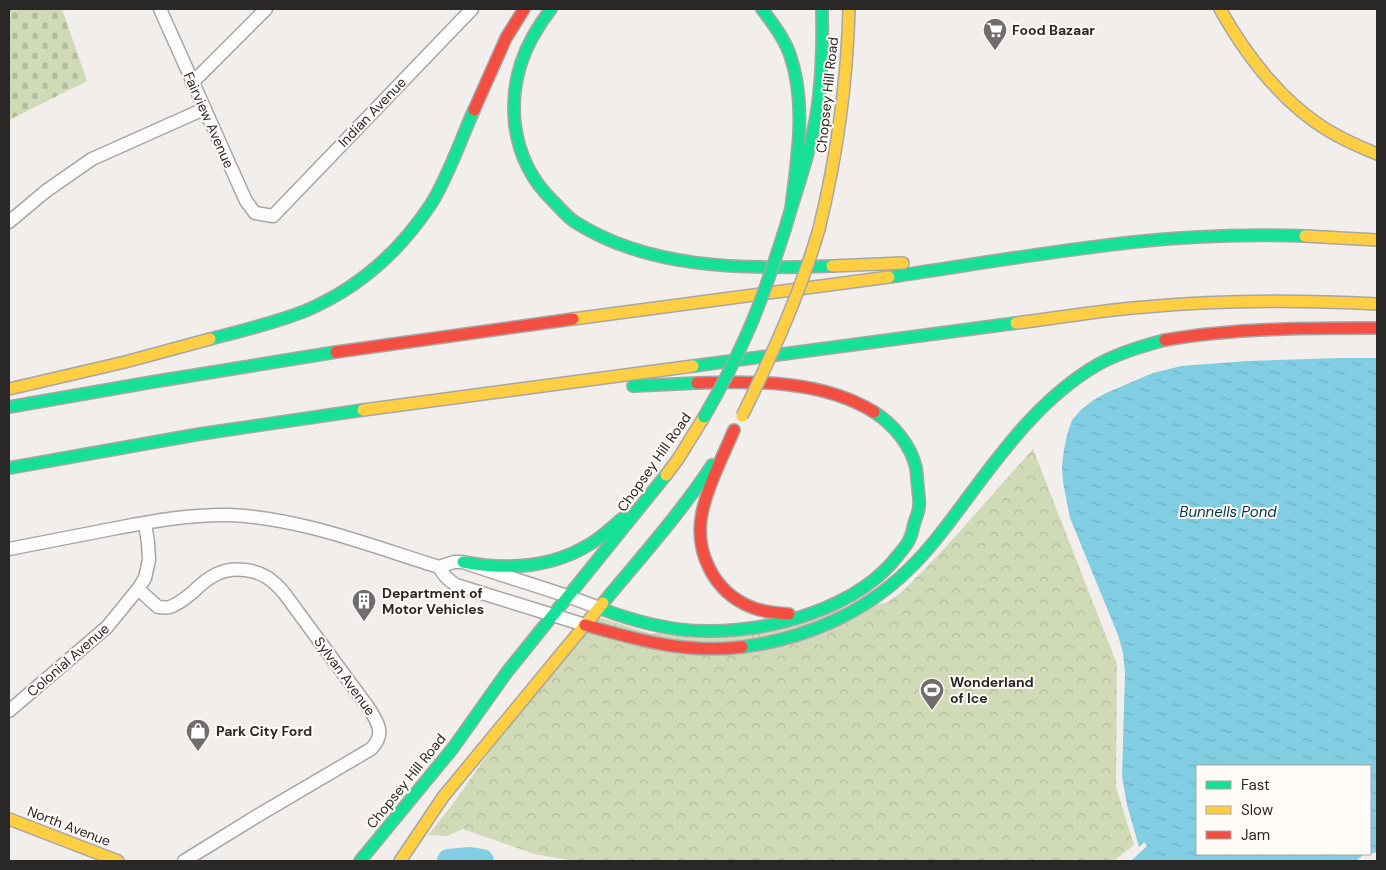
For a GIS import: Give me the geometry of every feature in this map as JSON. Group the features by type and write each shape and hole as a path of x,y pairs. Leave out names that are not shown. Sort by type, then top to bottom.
{"main road":[{"path":"9,389 134,360 279,320 331,298 366,276 402,242 431,203 452,162 506,38 524,9"},
{"path":"551,9 531,36 522,56 514,90 517,134 527,165 544,193 568,217 586,230 617,244 658,257 717,265 780,266 998,260"},
{"path":"762,9 784,40 798,82 799,128 791,209"},
{"name":"Chopsey Hill Road","path":"360,861 453,748 507,672 651,496 678,459 729,372 774,268 808,152 816,117 821,63 822,9"},
{"name":"Chopsey Hill Road","path":"400,861 443,797 685,504 712,466 742,416 786,324 803,279 818,229 839,136 846,74 849,9"},
{"path":"1220,9 1244,50 1267,79 1287,99 1310,118 1340,138 1377,154"},
{"path":"9,407 199,374 374,347 1136,242 1189,238 1279,236 1377,240"},
{"path":"9,468 200,434 495,392 1142,307 1191,302 1286,300 1377,304"},
{"path":"585,625 670,646 721,649 770,643 814,630 863,606 900,578 933,543 1036,412 1060,391 1098,365 1142,346 1192,335 1234,331 1377,328"},
{"path":"495,392 718,383 758,383 793,386 820,390 842,397 872,411 886,420 898,432 910,451 918,473 920,486 918,513 911,536 890,567 868,586 832,606 773,624 744,630 720,631 672,629 624,617 599,608"},
{"path":"734,430 703,506 700,535 702,548 712,574 727,594 746,606 767,613 800,613 832,606"},
{"path":"463,562 490,567 515,567 558,559 595,540 651,496"},
{"name":"North Avenue","path":"9,820 118,861"}],"street":[{"name":"Fairview Avenue","path":"160,9 246,201 255,213 273,216"},
{"path":"192,83 266,9"},
{"name":"Indian Avenue","path":"273,216 472,9"},
{"path":"9,222 46,191 92,159 204,109"},
{"path":"9,549 166,519 208,515 260,518 329,533 439,567 454,562 463,562 513,580 569,596 599,608"},
{"name":"Colonial Avenue","path":"9,711 107,628 138,590 145,578 149,560 145,523"},
{"path":"439,567 443,575 456,585 585,625"},
{"name":"Sylvan Avenue","path":"138,590 158,607 170,607 220,572 241,569 268,576 284,593 368,707 376,718 380,729 377,742 371,749 184,861"}],"green space":[{"path":"9,9 62,9 87,81 9,120"},
{"path":"1033,449 1117,664 1116,787 1134,845 1114,861 575,861 534,854 463,829 447,836 428,835 452,805 550,666 592,615 652,634 886,603 902,592 944,549"}],"water":[{"name":"Bunnells Pond","path":"1377,358 1377,852 1371,854 1371,765 1196,765 1196,855 1363,855 1356,861 1133,861 1147,846 1144,842 1139,847 1127,805 1122,776 1125,673 1123,653 1118,635 1070,518 1062,466 1067,435 1072,420 1092,401 1153,373 1181,366 1248,361"}],"waterway":[{"path":"449,861 470,859 482,861"}],"traffic: fast":[{"path":"551,9 533,36 521,63 515,93 515,125 523,157 533,176 569,218 604,238 635,250 667,258 733,266 832,266"},
{"path":"762,9 788,49 798,93 799,132 791,209"},
{"path":"785,229 807,157 816,117 821,71 822,9"},
{"path":"210,339 270,323 305,311 342,292 376,267 406,237 431,204 449,170 474,110"},
{"path":"704,417 731,368 751,325 785,229"},
{"path":"889,277 1134,242 1219,236 1305,236"},
{"path":"693,366 1016,323"},
{"path":"742,647 788,638 810,631 852,612 890,586 924,554 994,462 1041,409 1077,378 1097,365 1130,350 1165,340"},
{"path":"9,407 336,352"},
{"path":"633,386 697,383"},
{"path":"9,468 200,434 363,410"},
{"path":"599,608 638,621 665,627 692,631 731,630 758,627 812,613 861,589 882,573 907,544 919,504 914,459 906,443 888,423 874,412"},
{"path":"603,603 673,518 712,465"},
{"path":"360,861 453,748 507,672 666,475"},
{"path":"463,562 479,565 512,566 528,565 560,558 594,541 623,518"}],"traffic: slow":[{"path":"819,229 840,120 846,65 849,9"},
{"path":"1220,9 1254,61 1296,106 1329,131 1377,154"},
{"path":"742,416 785,324 819,229"},
{"path":"1305,236 1377,240"},
{"path":"832,266 903,263"},
{"path":"573,319 889,277"},
{"path":"1016,323 1113,310 1203,303 1290,301 1377,304"},
{"path":"9,389 125,362 210,339"},
{"path":"363,410 693,366"},
{"path":"666,475 704,417"},
{"path":"400,861 443,797 603,603"},
{"path":"9,819 118,861"}],"traffic: jam":[{"path":"474,110 506,38 524,9"},
{"path":"336,352 573,319"},
{"path":"1165,340 1244,331 1377,328"},
{"path":"697,383 765,383 811,388 854,401 874,412"},
{"path":"734,430 712,481 702,513 700,528 704,556 717,581 738,600 760,610 789,614"},
{"path":"585,625 624,636 682,647 702,649 742,647"}],"place":[{"name":"Food Bazaar","path":"995,51"},
{"name":"Department of Motor Vehicles","path":"364,622"},
{"name":"Wonderland of Ice","path":"932,711"},
{"name":"Park City Ford","path":"198,752"}]}
